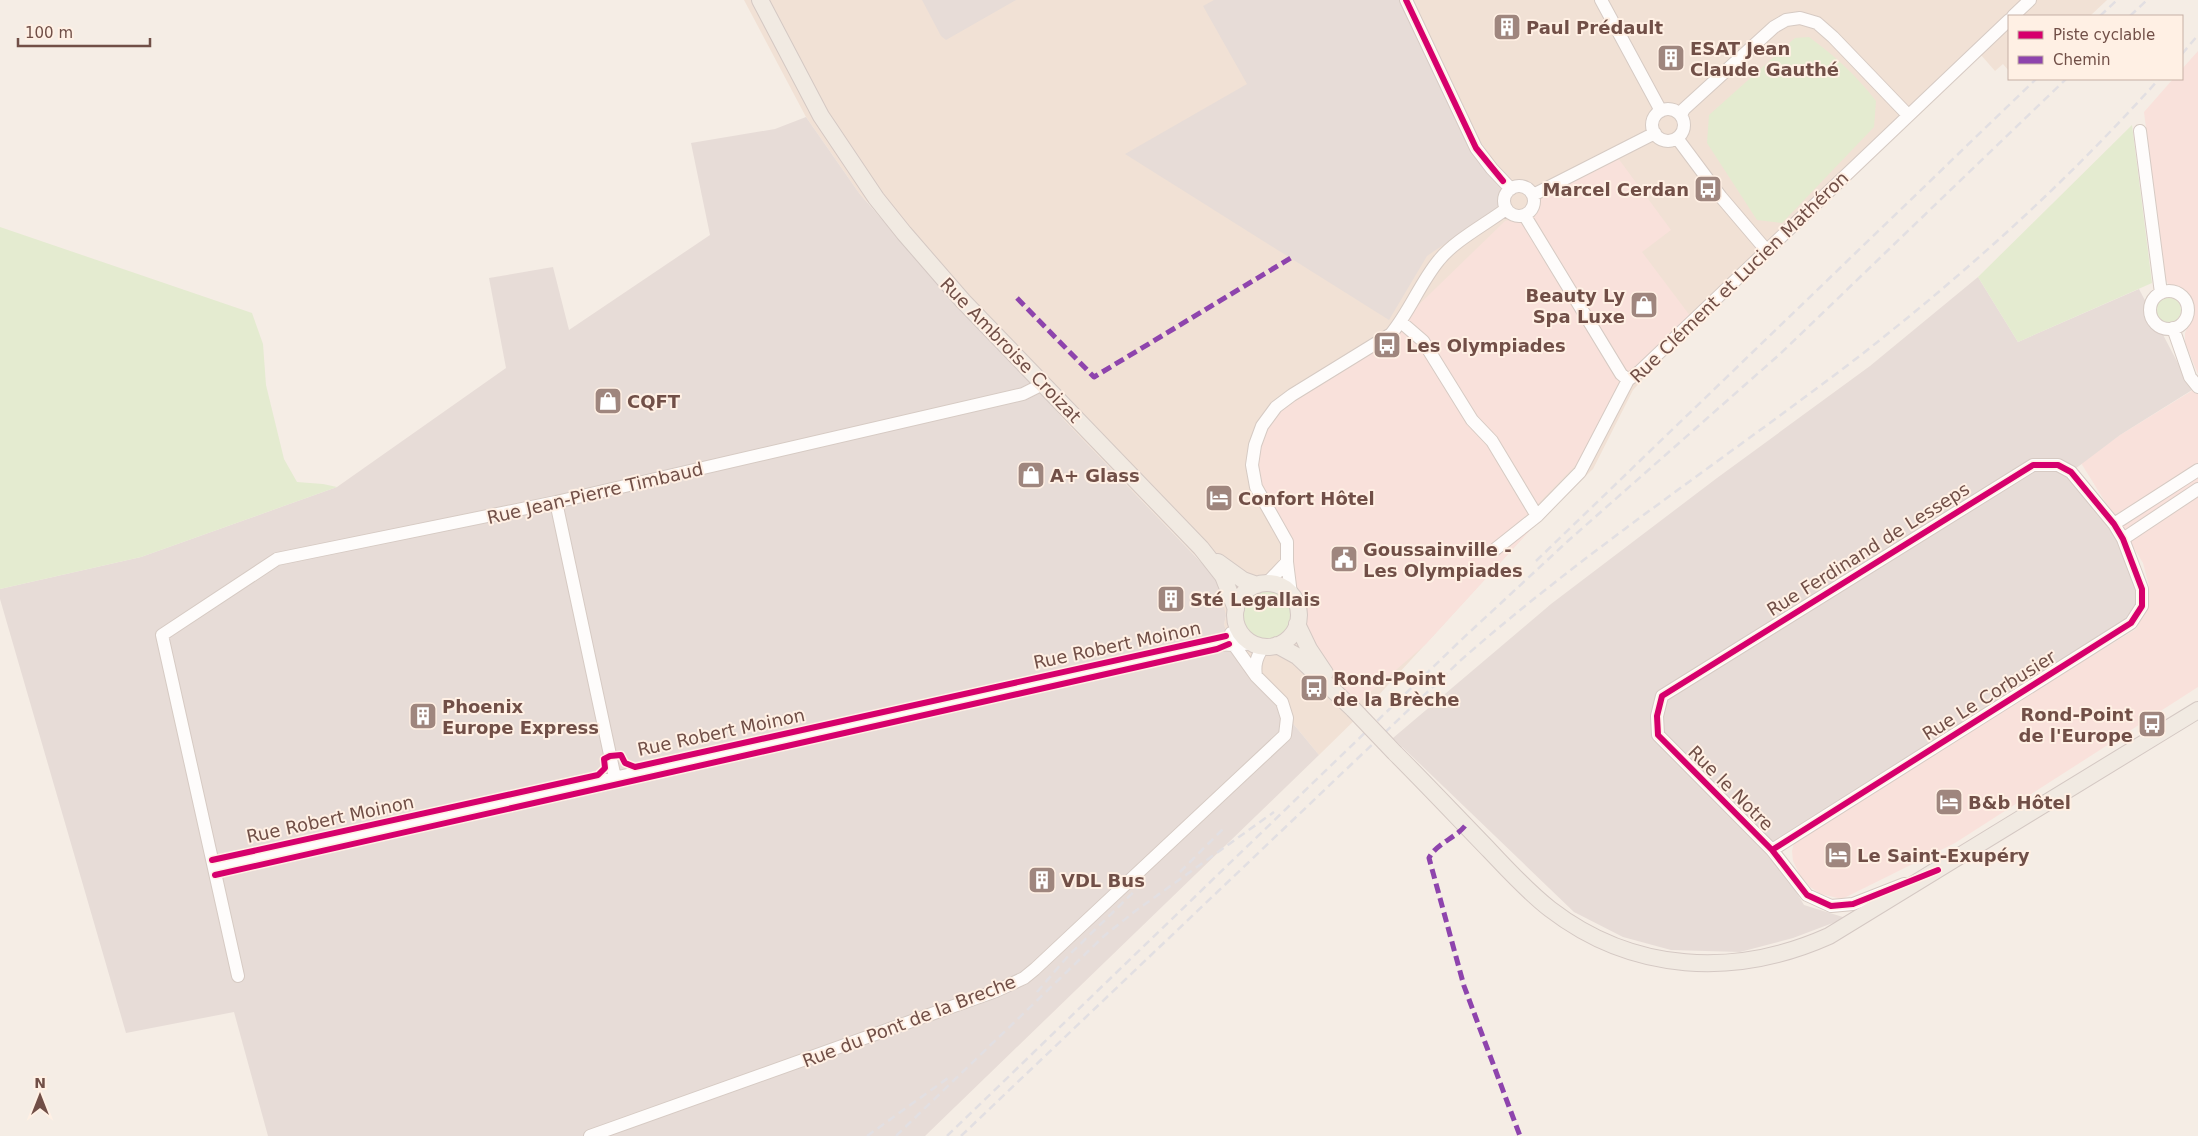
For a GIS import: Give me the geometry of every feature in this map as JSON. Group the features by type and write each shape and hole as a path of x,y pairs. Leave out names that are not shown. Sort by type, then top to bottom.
{"main road":[{"name":"Rue Ambroise Croizat","path":"760,0 805,88 836,140 876,198 915,246 1043,384 1201,548"},
{"path":"1201,548 1236,576 1262,584 1283,587 1291,594 1298,609 1297,624 1290,637 1265,645"},
{"path":"1201,548 1223,576 1234,628 1244,637 1297,656 1342,698 1503,865 1550,909 1598,938 1651,957 1686,962 1720,963 1753,961 1785,953 1829,936 2198,710"},
{"path":"1234,628 1241,596 1262,584"},
{"path":"1297,624 1316,661 1342,698"},
{"path":"2123,756 2198,724"}],"street":[{"path":"1406,0 1476,148 1492,169 1511,188"},
{"path":"1601,0 1661,111"},
{"path":"2014,15 2029,0"},
{"path":"1680,115 1684,109 1774,27 1786,20 1800,18 1816,23 1832,37 1908,115"},
{"name":"Rue Clément et Lucien Mathéron","path":"1493,550 1537,516 1580,472 1628,380 1646,366 1767,252 2008,21"},
{"path":"1671,109 1680,115 1684,124 1683,130 1677,138 1663,140 1655,133 1652,123 1656,114 1671,109"},
{"path":"2140,131 2161,293"},
{"path":"1533,196 1655,133"},
{"path":"1677,138 1721,197 1767,252"},
{"path":"1525,216 1534,205 1533,196 1526,188 1511,188 1504,199 1506,209 1514,214 1525,216 1621,374 1628,380"},
{"path":"1291,594 1287,562 1287,542 1256,487 1252,465 1255,445 1262,426 1276,407 1287,399 1391,334 1401,322 1426,277 1440,258 1506,209"},
{"path":"2166,291 2179,294 2186,304 2186,316 2179,326 2173,328 2161,327 2152,319 2150,307 2156,296 2161,293 2166,291"},
{"path":"1401,322 1423,341 1472,420 1492,441 1537,516"},
{"path":"2173,328 2190,377 2198,387"},
{"name":"Rue Jean-Pierre Timbaud","path":"214,867 162,635 277,558 556,502 1023,394 1043,384"},
{"name":"Rue Ferdinand de Lesseps","path":"1658,735 1657,716 1662,696 2033,465 2058,465 2071,472 2114,524"},
{"path":"2114,524 2198,470"},
{"path":"2177,484 2186,497"},
{"path":"2123,539 2198,489"},
{"path":"556,502 615,778"},
{"name":"Rue Le Corbusier","path":"1772,850 2131,623 2142,606 2142,589 2123,539 2114,524"},
{"path":"1262,584 1287,562"},
{"name":"Rue Robert Moinon","path":"214,867 1217,644 1234,628"},
{"name":"Rue du Pont de la Breche","path":"590,1136 843,1047 996,991 1024,978 1051,955 1285,735 1287,718 1282,702 1256,676 1234,628"},
{"path":"1256,676 1257,657 1265,645"},
{"name":"Rue le Notre","path":"1658,735 1772,850 1807,895 1831,906 1853,904 1938,870"},
{"path":"214,867 238,976"}],"shaded area":[{"path":"744,0 2107,0 2091,15 2008,15 2008,70 2003,64 1995,71 1981,55 1661,360 1633,390 1593,469 1531,529 1365,710 1319,755 1232,650 1224,624 1226,616 1206,567 1063,419 1040,390 859,193 806,117"},
{"path":"922,0 1016,0 946,40 941,36"},
{"path":"1214,0 1406,0 1444,84 1507,191 1503,204 1427,256 1389,320 1125,154 1247,84 1203,6"},
{"path":"2198,51 2198,374 2185,343 2185,333 2192,316 2191,301 2188,294 2179,288 2169,285 2165,279 2144,112 2172,80 2183,80 2183,68"},
{"path":"806,117 859,193 892,231 1040,390 1063,419 1218,580 1226,616 1224,624 1232,650 1319,755 925,1136 268,1136 234,1012 126,1033 0,599 0,589 141,557 337,487 506,368 489,278 553,267 569,330 710,235 691,143 775,129"},
{"path":"1615,154 1671,230 1642,252 1691,317 1619,383 1579,462 1524,518 1531,529 1426,644 1352,708 1342,697 1297,624 1297,604 1291,594 1287,542 1256,487 1255,445 1276,408 1401,322 1505,221 1525,216 1532,210 1534,200"},
{"path":"1978,277 2018,342 2139,289 2192,390 2120,435 2071,472 2114,524 2142,589 2136,617 1772,850 1804,905 1846,918 1793,938 1740,952 1671,950 1623,937 1574,912 1393,738 1551,604 1717,478 1870,366"},
{"path":"2198,387 2198,687 1955,843 1842,899 1821,894 1810,887 1800,875 1793,861 1792,851 1795,838 2136,629 2144,614 2149,586 2143,563 2081,463 2120,435"}],"green space":[{"path":"1809,37 1845,67 1876,101 1874,127 1782,223 1757,220 1707,143 1709,115 1795,38"},
{"path":"2132,125 2152,283 2018,342 1978,277"},
{"path":"0,227 252,313 263,344 266,385 284,459 297,482 337,487 141,557 0,589"},
{"path":"2168,297 2177,301 2181,310 2177,319 2168,323 2159,319 2155,310 2159,301"},
{"path":"1267,589 1277,591 1286,597 1292,606 1294,616 1292,626 1286,635 1277,641 1267,643 1257,641 1248,635 1242,626 1240,616 1242,606 1248,597 1257,591"}],"railway":[{"path":"2101,15 2117,0"},
{"path":"2131,15 2147,0"},
{"path":"2183,53 2198,35"},
{"path":"1536,561 2035,80"},
{"path":"947,1136 1460,641 1569,540 1780,354 2065,80"},
{"path":"961,1136 1461,660 1508,620 1606,543 1857,358 1937,293 2052,190 2089,154 2158,80"},
{"path":"896,1136 1104,936 1134,912 1274,812"},
{"path":"1180,872 1226,826"},
{"path":"1037,992 1069,955 1146,880"},
{"path":"867,1136 948,1078"}],"marked path":[{"path":"1017,298 1094,377 1294,256"},
{"path":"1465,826 1436,848 1429,858 1464,986 1520,1136"}],"cycle path":[{"path":"1406,0 1476,148 1503,181"},
{"path":"1772,850 2131,623 2142,606 2142,589 2123,539 2114,524 2071,472 2058,465 2033,465 1662,696 1657,716 1658,735 1772,850 1807,895 1831,906 1853,904 1938,870"},
{"path":"212,860 598,775 605,768 604,759 610,756 621,755 625,763 635,767 1226,636"},
{"path":"215,875 1217,649 1229,644"}],"place":[{"name":"Paul Prédault","path":"1507,27"},
{"name":"ESAT Jean Claude Gauthé","path":"1671,58"},
{"name":"Marcel Cerdan","path":"1708,189"},
{"name":"Beauty Ly Spa Luxe","path":"1644,305"},
{"name":"Les Olympiades","path":"1387,345"},
{"name":"CQFT","path":"608,401"},
{"name":"A+ Glass","path":"1031,475"},
{"name":"Confort Hôtel","path":"1219,498"},
{"name":"Goussainville - Les Olympiades","path":"1344,559"},
{"name":"Sté Legallais","path":"1171,599"},
{"name":"Rond-Point de la Brèche","path":"1314,688"},
{"name":"Phoenix Europe Express","path":"423,716"},
{"name":"Rond-Point de l'Europe","path":"2152,724"},
{"name":"B&b Hôtel","path":"1949,802"},
{"name":"Le Saint-Exupéry","path":"1838,855"},
{"name":"VDL Bus","path":"1042,880"}]}
